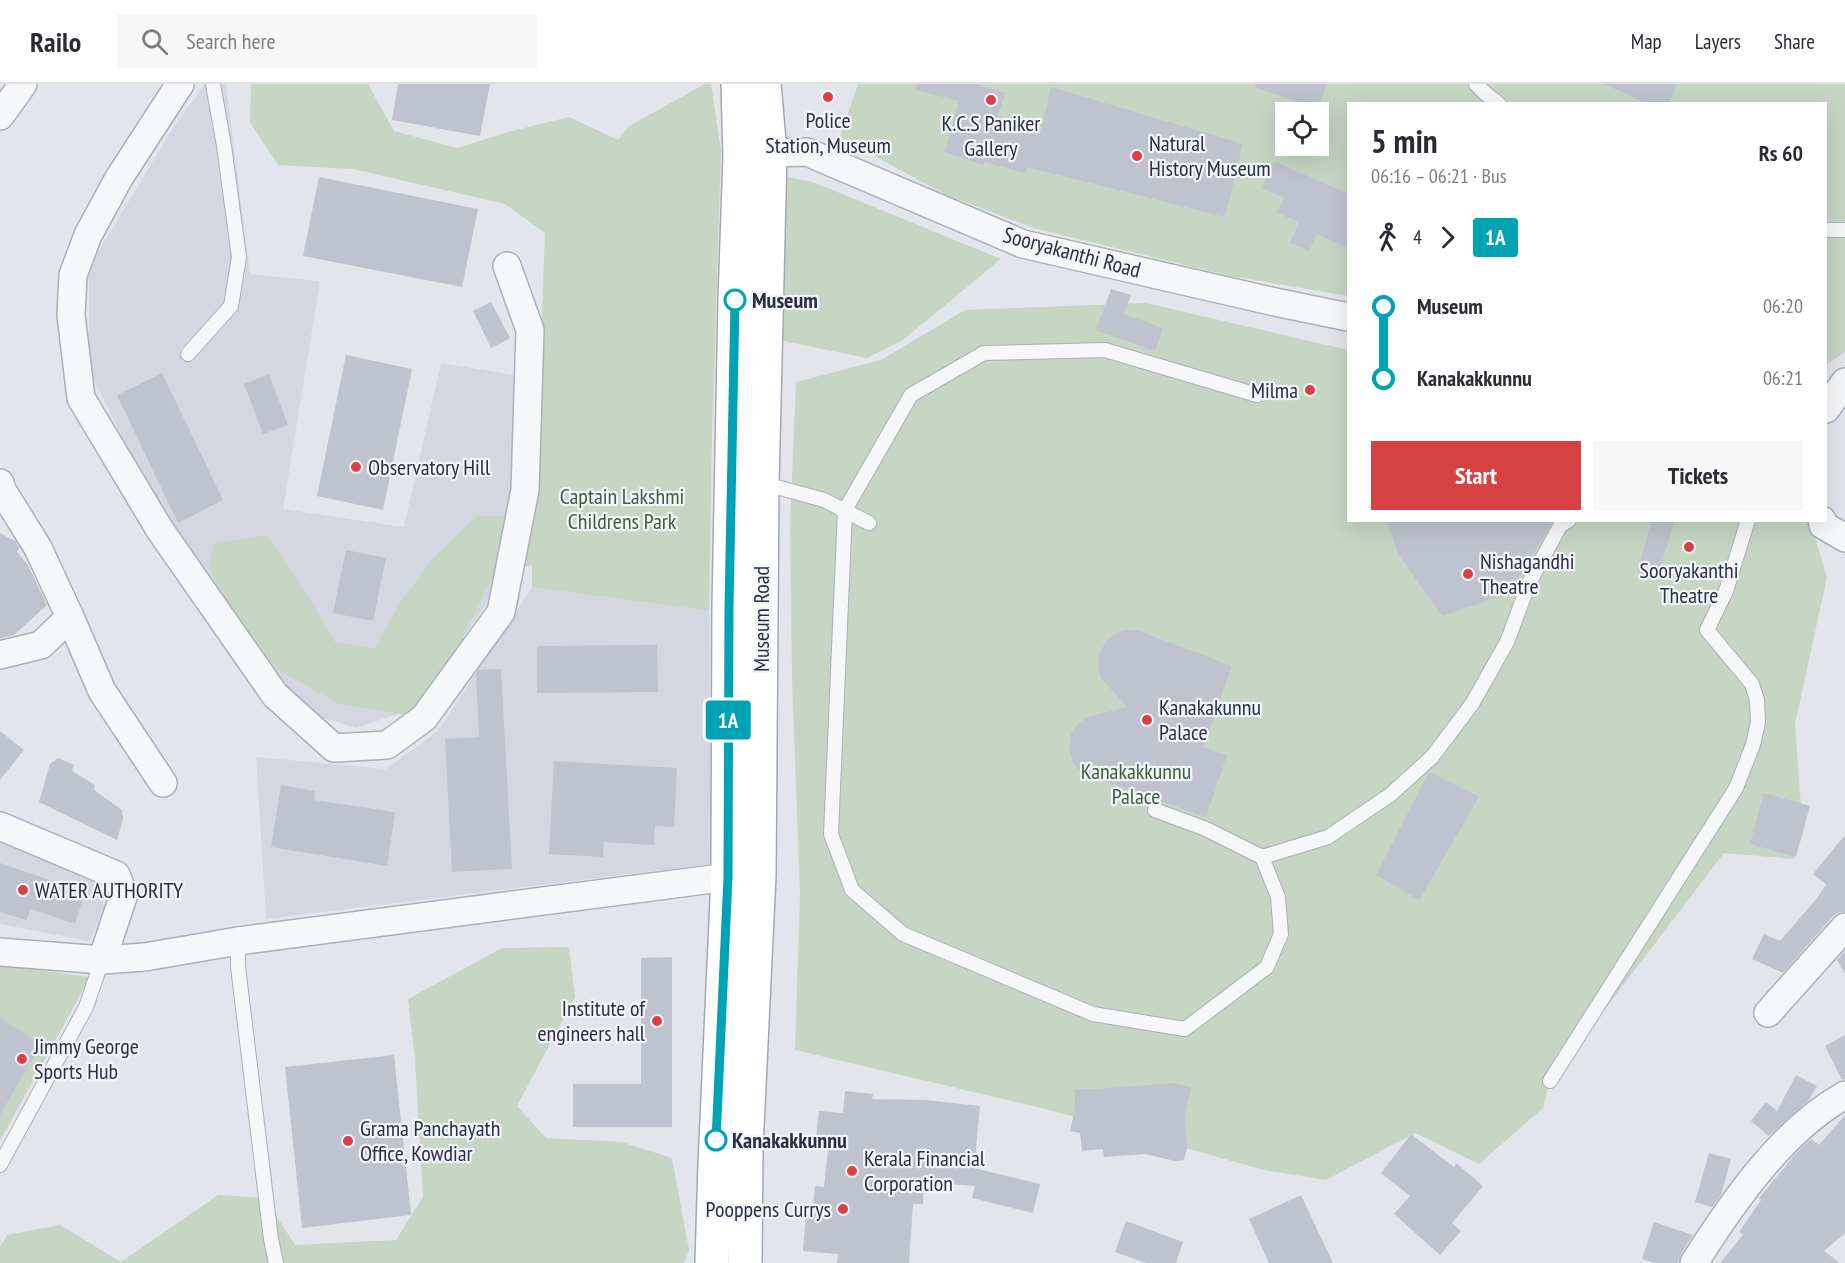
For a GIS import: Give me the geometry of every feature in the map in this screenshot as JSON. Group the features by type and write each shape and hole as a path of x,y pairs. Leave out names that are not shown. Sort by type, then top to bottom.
{"main road":[{"name":"Museum Road","path":"712,1263 728,877 729,608 740,156 738,84"},
{"name":"Museum Road","path":"745,1263 746,1148 759,875 762,483 770,153 764,84"}],"street":[{"path":"0,116 23,84"},
{"path":"180,84 119,178 88,235 73,275 71,315 81,398 160,530 275,695 334,748 387,745 424,718 501,612 525,490 530,330 507,266"},
{"name":"Sooryakanthi Road","path":"770,153 807,152 1023,244 1264,300 1347,317"},
{"path":"1827,408 1845,382"},
{"path":"0,483 2,490 38,548 102,691 163,783"},
{"path":"1822,522 1823,525 1845,538"},
{"path":"0,655 41,645 70,617"},
{"path":"0,826 116,875 124,894 102,960"},
{"path":"0,951 102,960 145,957 238,941 728,877"},
{"path":"1768,1013 1845,927"},
{"path":"1694,1263 1764,1166 1801,1126 1845,1095"}],"lane":[{"path":"188,354 231,306 239,257 213,84"},
{"path":"1476,84 1497,102"},
{"path":"1827,230 1845,230"},
{"path":"1155,810 1206,828 1262,857 1278,897 1281,934 1267,967 1185,1029 1093,1014 903,934 852,890 831,834 845,510 911,395 984,353 1105,350 1257,395"},
{"path":"762,483 824,500 869,524"},
{"path":"1262,857 1328,837 1390,795 1432,757 1472,704 1506,642 1529,583 1560,526 1566,522"},
{"path":"1550,1081 1736,788 1753,745 1758,722 1757,700 1752,684 1707,630 1726,591 1747,522"},
{"path":"238,941 239,979 271,1239 276,1263"},
{"path":"0,1165 86,1007 102,960"}],"shaded area":[{"path":"205,84 226,84 250,274 320,281 283,509 404,527 441,363 514,375 511,484 494,593 412,709 356,728 307,713 164,523 89,370 89,267 173,128"},
{"path":"532,587 709,611 711,864 266,919 256,757 386,769 438,731"},
{"path":"0,842 100,884 104,909 89,941 0,924"}],"green space":[{"name":"Captain Lakshmi Childrens Park","path":"251,84 368,84 394,131 457,148 569,117 618,140 629,126 705,84 711,84 721,150 709,611 532,587 532,564 489,583 443,680 413,716 339,704 262,661 208,567 214,543 268,535 335,642 374,649 400,603 434,557 477,516 534,516 545,233 505,204 353,169 278,165 250,122"},
{"path":"858,84 1845,84 1845,352 1827,364 1827,102 1347,102 1347,296 1230,276 1034,228 946,195 840,137"},
{"path":"782,176 813,182 1001,259 903,340 867,358 773,339"},
{"name":"Kanakakkunnu Palace","path":"1146,303 1347,350 1347,522 1810,522 1827,577 1795,724 1801,807 1794,859 1724,853 1550,1081 1543,1108 1479,1164 1415,1133 1326,1180 1264,1170 1046,1109 795,1050 800,894 792,679 790,526 796,382 881,360 965,310"},
{"path":"569,947 575,997 517,1106 546,1138 622,1142 672,1158 689,1250 684,1263 0,1263 0,1247 7,1235 60,1225 121,1262 218,1195 265,1198 295,1245 396,1240 423,1197 415,1060 408,999 502,948"},
{"name":"Jimmy George Sports Hub","path":"0,965 90,977 0,1141"}],"building":[{"path":"398,84 490,84 480,136 392,120"},
{"name":"Natural History Museum","path":"917,84 975,84 1005,93 996,122 1040,134 1051,87 1243,144 1225,217 1027,167 1025,173 984,162 984,165 945,152 959,101 916,90"},
{"path":"1255,84 1327,84 1321,102 1298,102 1255,87"},
{"path":"1604,84 1677,84 1670,102 1644,102"},
{"path":"1274,161 1347,194 1347,248 1317,234 1309,251 1290,243 1299,222 1277,213 1284,198 1262,188"},
{"path":"319,177 478,209 462,287 303,256"},
{"path":"1111,289 1131,295 1124,314 1163,328 1155,351 1096,330"},
{"path":"491,302 510,338 491,348 473,311"},
{"path":"346,355 412,369 383,510 317,496"},
{"path":"162,373 223,500 178,523 117,395"},
{"path":"269,374 288,425 263,434 244,384"},
{"name":"Nishagandhi Theatre","path":"1387,522 1552,522 1511,593 1442,616 1399,555"},
{"path":"1651,522 1674,522 1657,578 1637,572"},
{"path":"0,533 15,541 19,547 17,552 28,565 47,605 14,635 0,639"},
{"path":"346,550 386,558 373,621 333,613"},
{"name":"Kanakakunnu Palace","path":"1127,630 1139,631 1232,666 1203,747 1227,755 1206,817 1090,776 1079,770 1073,762 1069,748 1071,734 1078,724 1087,717 1127,707 1101,678 1098,666 1100,653 1106,641 1116,633"},
{"path":"657,645 658,692 537,693 537,646"},
{"path":"501,669 512,869 452,872 445,739 479,737 476,673 478,670"},
{"path":"0,731 24,750 0,780"},
{"path":"58,758 74,765 72,771 95,785 94,790 122,810 123,819 117,840 39,802 50,764"},
{"path":"554,761 677,768 674,827 655,826 654,845 604,842 603,857 549,854"},
{"path":"1429,772 1479,797 1419,900 1376,875"},
{"path":"281,785 315,791 314,800 395,812 387,866 271,847"},
{"path":"1764,793 1810,806 1796,857 1750,844"},
{"path":"1845,835 1845,912 1833,916 1783,973 1752,959 1764,934 1780,941 1818,897 1826,884 1813,874"},
{"name":"WATER AUTHORITY","path":"0,863 85,892 75,924 31,909 26,920 0,912"},
{"path":"1845,951 1845,974 1837,960"},
{"name":"Institute of engineers hall","path":"672,957 672,1127 573,1127 573,1084 641,1084 641,958"},
{"path":"0,1018 41,1044 0,1115"},
{"path":"1845,1035 1845,1079 1842,1080 1825,1046"},
{"name":"Grama Panchayath Office, Kowdiar","path":"394,1055 411,1215 302,1228 285,1067"},
{"path":"1796,1075 1817,1086 1809,1100 1769,1136 1751,1121 1766,1102 1777,1111"},
{"path":"1173,1083 1191,1087 1185,1115 1187,1148 1184,1160 1175,1161 1145,1154 1104,1157 1103,1149 1082,1151 1080,1133 1070,1131 1075,1109 1075,1089"},
{"path":"845,1091 873,1094 872,1099 925,1100 980,1106 974,1168 1040,1184 1033,1213 972,1198 975,1186 924,1182 923,1204 913,1204 909,1263 837,1263 838,1254 803,1251 806,1215 812,1216 815,1186 824,1187 829,1141 816,1139 819,1111 843,1113"},
{"path":"1845,1115 1845,1233 1824,1251 1840,1263 1720,1263 1743,1235 1739,1232 1761,1200 1759,1198 1794,1156 1811,1139 1819,1145"},
{"path":"1411,1134 1454,1167 1456,1163 1483,1186 1452,1223 1461,1231 1440,1255 1394,1214 1410,1196 1381,1173"},
{"path":"1709,1153 1731,1159 1721,1195 1712,1207 1695,1202"},
{"path":"1301,1195 1333,1263 1269,1263 1249,1219"},
{"path":"1126,1221 1183,1242 1176,1263 1146,1263 1115,1252"},
{"path":"1654,1222 1693,1235 1678,1263 1655,1263 1642,1259"}],"bus line":[{"name":"1A","path":"716,1140 728,877 729,608 735,300"}],"place":[{"name":"Police Station, Museum","path":"828,97"},
{"name":"K.C.S Paniker Gallery","path":"991,100"},
{"name":"Natural History Museum","path":"1137,156"},
{"name":"Museum","path":"735,300"},
{"name":"Milma","path":"1310,390"},
{"name":"Observatory Hill","path":"356,467"},
{"name":"Sooryakanthi Theatre","path":"1689,547"},
{"name":"Nishagandhi Theatre","path":"1468,574"},
{"name":"Kanakakunnu Palace","path":"1147,720"},
{"name":"WATER AUTHORITY","path":"23,890"},
{"name":"Institute of engineers hall","path":"657,1021"},
{"name":"Jimmy George Sports Hub","path":"22,1059"},
{"name":"Kanakakkunnu","path":"716,1140"},
{"name":"Grama Panchayath Office, Kowdiar","path":"348,1141"},
{"name":"Kerala Financial Corporation","path":"852,1171"},
{"name":"Pooppens Currys","path":"843,1209"}]}
